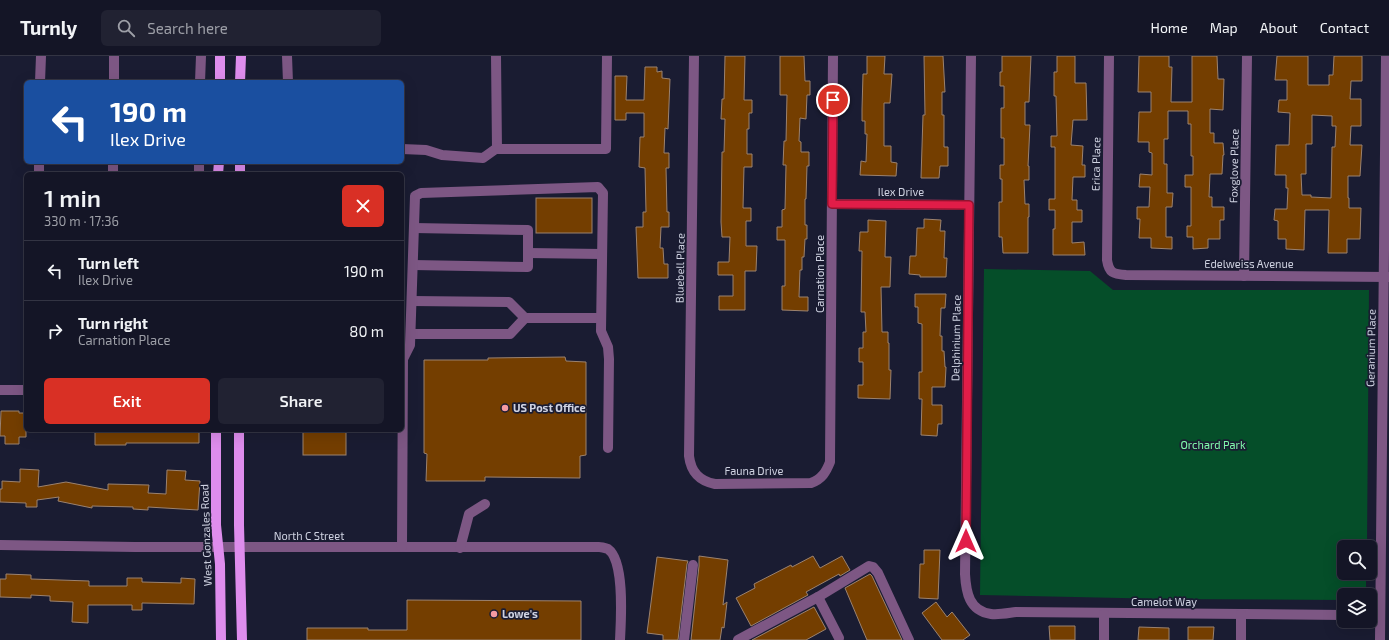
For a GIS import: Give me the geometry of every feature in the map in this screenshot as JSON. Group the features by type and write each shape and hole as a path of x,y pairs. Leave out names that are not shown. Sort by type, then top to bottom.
{"main road":[{"path":"220,56 220,80"},
{"path":"240,56 240,80"},
{"name":"West Gonzales Road","path":"216,432 216,526 220,564 221,640"},
{"path":"239,432 242,640"}],"street":[{"path":"40,80 41,56"},
{"path":"114,56 114,80"},
{"path":"200,56 200,80"},
{"path":"288,56 288,80"},
{"path":"496,56 497,148"},
{"path":"404,149 426,150 442,154 483,158 497,148 606,149 607,56"},
{"name":"Bluebell Place","path":"694,56 689,456 690,465 698,476"},
{"name":"Carnation Place","path":"811,483 821,478 825,474 830,462 831,454 833,56"},
{"name":"Delphinium Place","path":"971,56 966,591 969,598 984,612"},
{"name":"Erica Place","path":"1109,56 1106,260 1110,271"},
{"name":"Foxglove Place","path":"1244,276 1247,56"},
{"name":"Geranium Place","path":"1376,588 1386,277 1386,56"},
{"path":"404,357 410,344 411,334 415,196 421,193 598,186 603,193 601,332 608,347 609,360 608,448"},
{"name":"Ilex Drive","path":"832,204 969,205"},
{"path":"413,265 528,267 528,230 414,228"},
{"path":"528,253 602,254"},
{"name":"Edelweiss Avenue","path":"1110,271 1116,274 1126,275 1386,277"},
{"path":"412,301 509,302 525,318 601,318"},
{"path":"411,334 510,334 525,318"},
{"path":"0,390 24,390"},
{"path":"402,547 403,432"},
{"name":"Fauna Drive","path":"698,476 706,482 715,484 811,483"},
{"path":"460,548 469,514 485,504"},
{"name":"North C Street","path":"0,545 136,547 599,547 607,549 614,557 618,568 621,588 620,640"},
{"path":"684,640 694,565"},
{"path":"738,640 869,566 873,567 882,580 909,640"},
{"path":"818,596 840,639"},
{"name":"Camelot Way","path":"984,612 991,614 1016,612 1337,615"},
{"path":"1104,614 1104,640"},
{"path":"1241,614 1241,640"},
{"name":"Geranium Place","path":"1377,625 1380,640"}],"green space":[{"name":"Orchard Park","path":"984,269 1090,271 1113,290 1369,290 1367,540 1337,540 1337,580 1366,580 1366,588 1337,588 1337,600 1167,599 980,595"}],"building":[{"path":"725,56 745,56 744,100 752,100 752,113 749,113 749,129 747,129 747,154 752,154 752,167 744,167 743,208 751,208 751,221 746,221 746,246 757,246 756,271 745,271 745,310 719,310 719,296 733,296 733,275 718,275 718,262 729,262 730,237 722,237 721,222 722,152 724,152 725,119 721,119 722,99 724,99"},
{"path":"780,56 804,56 805,81 810,81 810,95 807,95 806,119 800,118 799,141 801,142 801,152 809,152 805,199 805,225 807,225 807,239 805,239 804,257 802,257 802,270 800,270 799,297 808,297 808,311 782,310 782,286 785,286 785,240 777,240 777,227 782,227 782,210 785,209 786,165 783,165 784,141 786,141 787,95 780,95"},
{"path":"867,56 885,56 884,74 892,74 890,103 884,103 884,146 891,146 891,162 897,163 896,176 860,175 861,161 866,162 867,134 865,134 865,121 862,121 862,109 863,74 867,74"},
{"path":"924,56 943,56 945,92 942,92 942,115 944,115 944,147 948,147 948,166 940,166 939,178 921,178 923,115 925,115"},
{"path":"1002,56 1031,56 1029,102 1025,102 1025,125 1030,125 1028,166 1029,180 1024,180 1025,204 1029,204 1028,253 1003,253 1002,237 999,237 999,202 1002,202 1002,179 1000,179 1000,165 1004,165 1004,138 1001,138 1001,108 1004,108 1004,86 1000,86"},
{"path":"1057,56 1075,56 1075,83 1086,83 1087,120 1073,120 1071,145 1083,146 1082,165 1085,165 1085,177 1073,177 1072,200 1077,200 1077,210 1082,210 1082,222 1072,222 1072,243 1084,242 1085,255 1053,255 1055,210 1049,210 1049,199 1055,199 1055,147 1051,147 1051,136 1057,136 1054,72 1057,72"},
{"path":"1139,56 1169,56 1169,67 1172,67 1171,102 1192,102 1192,56 1217,56 1218,79 1224,79 1223,110 1210,109 1210,133 1214,133 1214,143 1223,143 1224,155 1222,174 1210,174 1209,197 1212,197 1212,207 1224,207 1224,220 1220,220 1220,239 1208,239 1208,248 1193,249 1193,237 1187,237 1187,226 1191,226 1191,187 1185,187 1185,175 1193,175 1193,156 1191,156 1191,124 1188,124 1188,111 1168,111 1168,139 1164,139 1164,164 1167,164 1167,193 1173,193 1172,207 1166,207 1166,237 1172,237 1172,249 1151,248 1151,238 1139,238 1140,219 1137,219 1137,207 1149,207 1150,187 1139,187 1140,174 1152,175 1152,153 1149,152 1149,142 1138,142 1139,112 1151,112 1151,92 1138,92"},
{"path":"1277,56 1308,56 1308,85 1329,85 1329,75 1333,75 1334,56 1362,56 1362,81 1351,81 1350,99 1361,99 1361,126 1351,126 1350,145 1362,145 1360,176 1348,176 1349,208 1361,208 1360,239 1347,239 1347,253 1328,253 1329,210 1305,210 1304,250 1286,249 1286,239 1278,239 1278,221 1274,220 1275,209 1287,209 1288,188 1286,188 1286,175 1275,175 1276,145 1289,145 1290,113 1278,112 1279,100 1287,100 1287,80 1275,80","holes":["1312,115 1332,116 1332,126 1336,126 1335,147 1332,147 1331,198 1302,195 1301,174 1306,174 1306,144 1312,144"]},
{"path":"645,67 657,67 657,72 662,71 662,78 670,79 668,129 665,128 664,153 669,153 669,168 666,168 667,212 669,212 669,227 661,227 660,248 663,248 664,264 668,264 668,278 638,278 636,227 643,227 643,212 646,212 645,168 639,167 640,137 644,137 644,113 626,113 626,120 615,120 615,76 627,76 626,100 644,100"},
{"path":"536,198 592,198 592,233 536,233"},
{"path":"924,219 941,220 940,231 945,231 944,258 947,258 946,277 920,277 920,275 909,274 910,256 916,256 917,228 924,228"},
{"path":"868,220 886,221 885,257 891,257 890,287 881,287 882,332 888,332 889,343 889,370 891,370 890,399 858,398 858,385 863,385 863,362 859,362 859,348 863,348 863,332 866,332 865,312 861,312 862,251 859,251 860,232 868,232"},
{"path":"915,294 946,294 945,308 941,308 940,336 942,336 942,351 944,351 946,367 945,387 932,387 932,405 942,405 942,424 938,424 937,436 921,435 922,399 919,399 919,372 922,372 922,324 918,323 918,307 915,307"},
{"name":"US Post Office","path":"565,357 566,361 586,362 586,455 580,456 580,478 485,477 485,481 426,481 427,454 424,453 424,360 488,360 488,358"},
{"path":"1,411 19,411 19,413 24,413 24,432 26,432 26,437 19,437 19,444 5,444 5,436 0,436"},
{"path":"95,432 199,432 199,443 126,443 126,445 95,445"},
{"path":"303,432 346,432 346,455 303,455"},
{"path":"20,469 39,470 38,487 66,482 108,490 108,484 149,485 148,493 166,494 167,470 186,471 185,480 200,481 198,510 148,507 148,510 133,509 133,507 92,506 92,508 58,501 59,497 37,500 37,507 26,507 26,503 0,502 0,489 2,489 2,481 20,482"},
{"path":"924,550 940,550 938,599 919,598 920,564 924,564"},
{"path":"699,556 728,560 723,605 727,602 724,628 722,627 720,640 691,640"},
{"path":"813,556 820,568 842,556 850,570 840,576 839,574 806,592 808,595 751,626 736,598 755,588 754,584 791,565 792,567"},
{"path":"657,557 688,561 678,640 663,640 663,635 647,633"},
{"path":"6,574 31,575 31,579 89,581 89,586 127,586 127,578 142,578 142,582 181,583 181,578 195,579 194,604 142,603 142,610 132,610 132,605 88,605 88,623 72,622 73,602 50,601 50,596 31,595 31,598 0,597 0,579 6,579"},
{"path":"870,574 902,640 867,640 845,588"},
{"name":"Lowe's","path":"407,600 581,601 581,640 307,640 307,628 368,628 368,630 407,630"},
{"path":"936,602 947,617 952,612 970,635 963,640 942,640 922,613"},
{"path":"814,607 826,629 806,640 752,640"},
{"path":"1049,626 1075,626 1075,640 1050,640"},
{"path":"1139,627 1169,628 1169,640 1138,640"},
{"path":"1188,627 1214,627 1213,640 1188,640"}],"place":[{"name":"US Post Office","path":"505,408"},
{"name":"Lowe's","path":"494,614"}],"route":[{"path":"833,100 832,204 969,205 966,541"}]}
